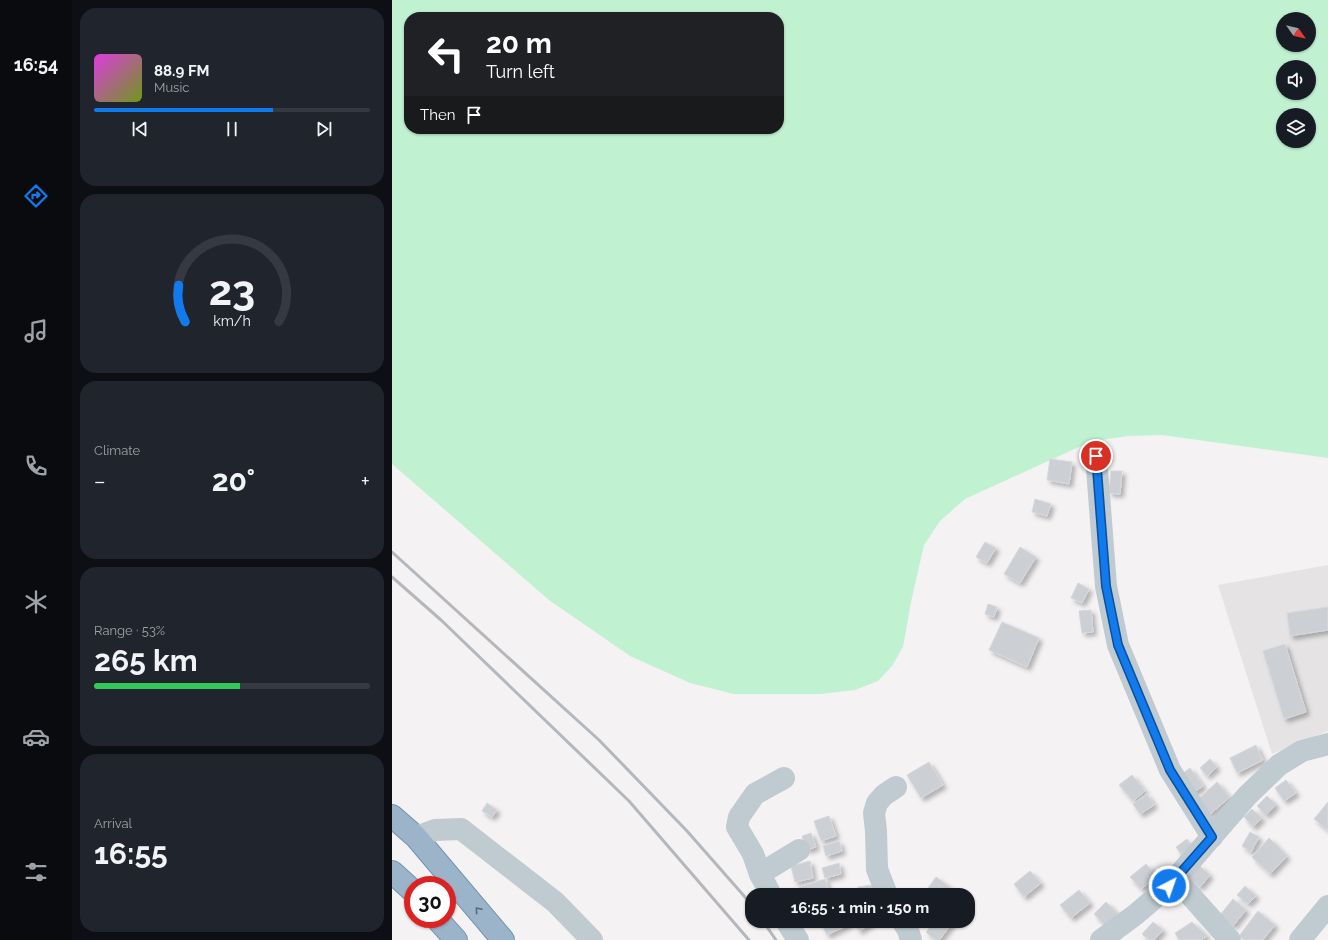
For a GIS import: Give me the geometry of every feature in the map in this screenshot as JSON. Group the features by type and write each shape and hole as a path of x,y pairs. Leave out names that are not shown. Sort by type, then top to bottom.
{"highway":[{"path":"392,816 416,837 503,940"},
{"path":"392,872 404,883"},
{"path":"445,928 456,940"}],"street":[{"path":"1096,456 1106,586 1118,645 1170,770 1212,837"},
{"path":"1101,940 1135,915 1169,886 1247,796 1279,765 1302,751 1328,744"},
{"path":"767,888 753,854 737,827 739,817 755,794 784,778"},
{"path":"884,888 877,869 874,813 877,803 884,795 896,787"},
{"path":"416,837 435,830 461,829 555,902 592,940"},
{"path":"760,874 799,850"},
{"path":"1175,878 1230,940"},
{"path":"1300,940 1328,906"},
{"path":"790,928 798,940"},
{"path":"907,928 911,940"}],"shaded area":[{"path":"1328,565 1328,731 1272,754 1218,585"}],"green space":[{"path":"392,0 1328,0 1328,458 1162,435 1129,436 1092,441 965,499 940,521 924,545 911,602 903,647 892,666 878,681 855,690 820,694 734,694 690,683 630,656 549,600 392,464"}],"building":[{"path":"1050,459 1072,462 1069,484 1047,480"},
{"path":"1111,471 1122,471 1120,494 1109,493"},
{"path":"1035,499 1051,504 1047,516 1032,512"},
{"path":"985,542 996,548 987,563 976,557"},
{"path":"1020,547 1036,557 1020,583 1004,574"},
{"path":"1078,583 1089,589 1082,603 1071,598"},
{"path":"988,604 997,607 994,617 985,614"},
{"path":"1328,607 1328,630 1290,636 1287,613"},
{"path":"1091,610 1093,632 1082,633 1079,611"},
{"path":"1002,622 1039,638 1027,667 989,650"},
{"path":"1285,644 1306,712 1284,719 1263,651"},
{"path":"1256,745 1263,760 1237,773 1230,758"},
{"path":"1210,759 1217,767 1207,776 1200,768"},
{"path":"929,762 943,785 921,798 907,775"},
{"path":"1190,768 1203,786 1191,794 1178,777"},
{"path":"1132,775 1145,791 1133,801 1119,785"},
{"path":"1286,780 1296,793 1284,801 1275,788"},
{"path":"1217,782 1230,797 1209,815 1196,801"},
{"path":"1147,794 1154,805 1140,814 1133,804"},
{"path":"1267,796 1276,805 1266,815 1257,806"},
{"path":"1328,802 1328,830 1314,819"},
{"path":"487,803 497,810 492,817 482,811"},
{"path":"1252,809 1262,818 1253,827 1244,817"},
{"path":"829,816 836,836 821,841 814,821"},
{"path":"1250,832 1259,837 1251,852 1242,846"},
{"path":"811,833 816,847 806,850 802,836"},
{"path":"1269,838 1287,856 1270,874 1252,857"},
{"path":"1187,839 1192,846 1181,854 1176,847"},
{"path":"839,841 842,851 826,856 823,846"},
{"path":"810,861 813,878 795,882 791,866"},
{"path":"839,863 841,874 825,878 822,868"},
{"path":"1146,864 1157,877 1141,889 1130,877"},
{"path":"1199,865 1210,875 1200,887 1188,878"},
{"path":"1030,871 1041,883 1024,897 1014,884"},
{"path":"936,877 950,887 949,888 928,888"},
{"path":"825,879 828,888 799,888"},
{"path":"872,885 872,888 858,888"},
{"path":"1245,886 1256,896 1248,904 1237,895"},
{"path":"1079,890 1090,903 1071,918 1060,905"},
{"path":"1233,899 1246,910 1233,926 1220,915"},
{"path":"1106,902 1118,914 1106,926 1094,914"},
{"path":"1258,911 1275,925 1263,940 1244,940 1239,936"},
{"path":"1153,922 1163,930 1154,940 1149,940 1142,934"},
{"path":"1192,922 1207,936 1201,940 1179,940 1175,933"},
{"path":"824,928 842,928 827,935"},
{"path":"857,928 864,928 859,931"},
{"path":"929,928 948,928 939,940 935,940 926,932"}],"railway":[{"path":"392,552 599,740 687,831 745,897"},
{"path":"392,577 441,620 629,801 749,940"},
{"path":"768,928 776,940"}],"route":[{"path":"1096,456 1097,488 1106,586 1118,645 1170,770 1212,837 1169,886"}]}
